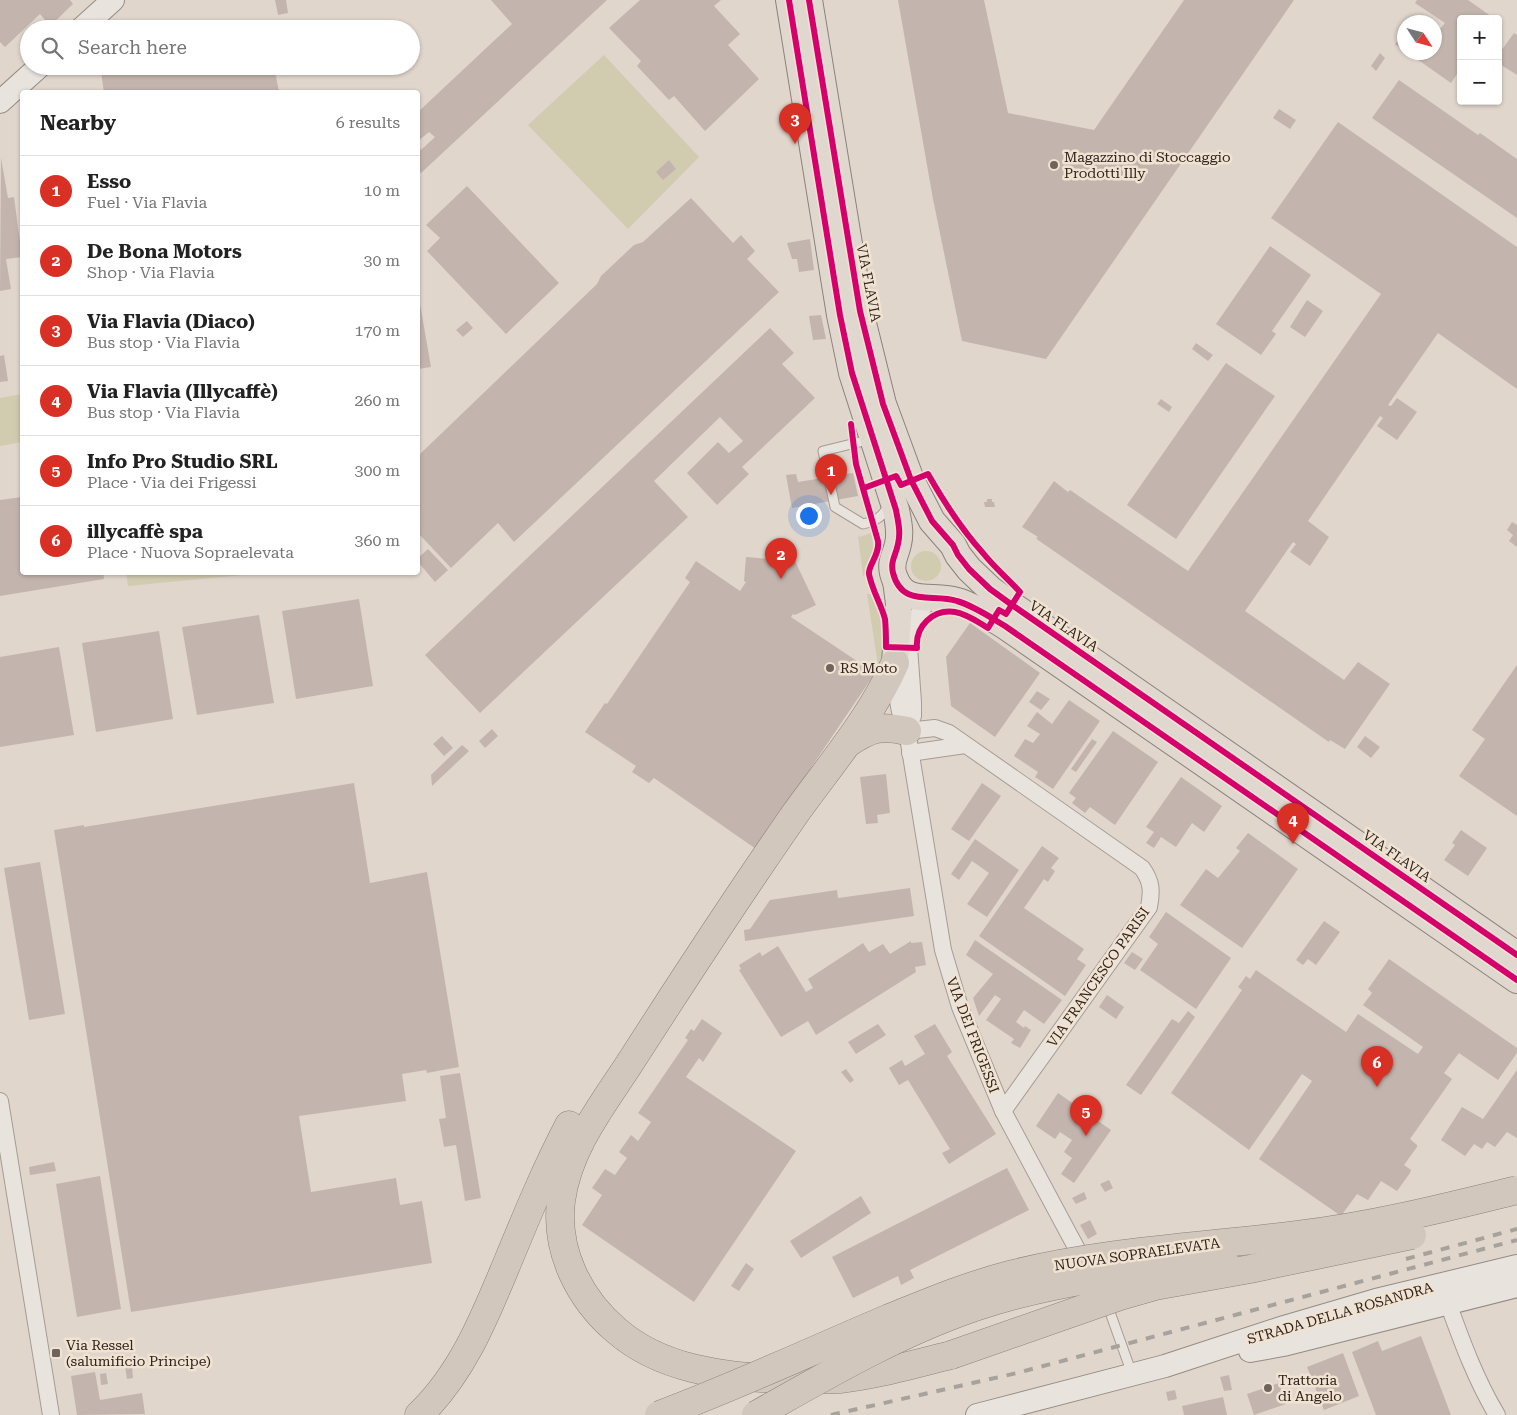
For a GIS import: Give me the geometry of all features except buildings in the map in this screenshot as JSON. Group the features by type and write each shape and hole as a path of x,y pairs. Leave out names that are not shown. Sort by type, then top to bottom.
{"highway":[{"path":"895,662 876,701 614,1073 591,1124 578,1146 570,1166 561,1203 560,1216 564,1252 578,1286 590,1304 633,1344 674,1363 702,1371 745,1377 799,1380 840,1379 876,1373 951,1355 1120,1296 1155,1286 1412,1236"},
{"path":"844,746 868,731 894,728 909,742"},
{"path":"419,1415 431,1404 451,1378 469,1348 549,1164 568,1126 587,1094 614,1073"},
{"name":"NUOVA SOPRAELEVATA","path":"659,1415 751,1379 921,1305 1008,1276 1114,1254 1341,1229 1408,1217 1517,1190"},
{"name":"NUOVA SOPRAELEVATA","path":"756,1415 872,1351 977,1306 1014,1295 1116,1275 1299,1254 1412,1236 1517,1208"}],"main road":[{"path":"91,20 113,0"},
{"path":"788,0 840,315 852,373 892,496 900,530 898,545 892,563 899,603 895,662"},
{"name":"VIA FLAVIA","path":"809,0 860,311 881,394 911,480 932,521 969,569 990,589 1517,955"},
{"path":"0,102 30,75"},
{"path":"898,545 910,535 918,532 936,533 951,546 958,571 952,585 944,593 932,598"},
{"path":"896,581 905,592 911,595 925,599 944,598 958,601 1012,631 1517,980"},
{"name":"STRADA DELLA ROSANDRA","path":"1165,1366 1284,1327 1376,1300 1517,1266"},
{"name":"STRADA DELLA ROSANDRA","path":"978,1415 1165,1366 1283,1345 1517,1286"}],"street":[{"name":"VIA DEI FRIGESSI","path":"909,742 913,716 910,636 916,615 932,598"},
{"name":"VIA DEI FRIGESSI","path":"895,662 898,707 909,742 943,950 960,1007 1003,1111 1111,1315"},
{"name":"VIA FRANCESCO PARISI","path":"909,742 935,728 949,733 1142,868 1149,878 1152,892 1149,907 1003,1111"},
{"path":"909,742 965,745"},
{"path":"0,1101 51,1415"},
{"path":"1448,1303 1462,1346 1497,1415"}],"lane":[{"path":"872,439 823,451 835,506 863,524 883,515 892,496"},
{"path":"1111,1315 1132,1374"}],"shaded area":[{"path":"604,55 699,157 628,229 528,125"},
{"path":"20,394 20,442 0,446 0,398"},
{"path":"871,533 874,550 865,568 866,575 863,576 858,535 860,537"},
{"path":"926,551 937,555 941,566 937,577 926,581 915,577 911,566 915,555"},
{"path":"126,575 244,575 128,586"},
{"path":"867,594 870,594 880,616 883,651 889,662 878,665"}],"railway":[{"path":"1406,1259 1517,1229"},
{"path":"831,1415 1017,1373 1517,1240"}],"cycle path":[{"path":"789,0 840,315 852,373 898,518 899,540 892,565 897,584 903,591 911,595 948,599 963,603 1005,626 1517,980"},
{"path":"809,0 860,311 883,404 911,480 932,521 953,545 969,569 990,589 1517,955"},
{"path":"851,424 856,464 878,541 877,551 869,574 885,619 886,647 917,648 917,640 922,626 933,616 940,613 959,613 972,618 988,628 999,610 1006,614 1020,592 967,534 928,474 901,485 896,476 864,488"}],"place":[{"name":"Via Flavia (Diaco)","path":"795,144"},
{"name":"Magazzino di Stoccaggio Prodotti Illy","path":"1054,165"},
{"name":"Esso","path":"831,495"},
{"name":"De Bona Motors","path":"781,579"},
{"name":"RS Moto","path":"830,668"},
{"name":"Via Flavia (Illycaffè)","path":"1293,844"},
{"name":"illycaffè spa","path":"1377,1087"},
{"name":"Info Pro Studio SRL","path":"1086,1136"},
{"name":"Via Ressel (salumificio Principe)","path":"56,1353"},
{"name":"Trattoria di Angelo","path":"1268,1388"}]}
